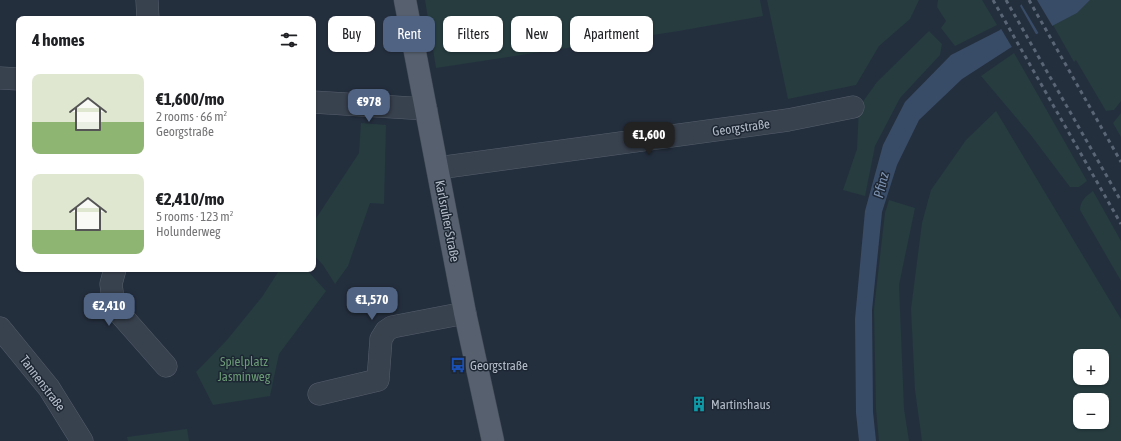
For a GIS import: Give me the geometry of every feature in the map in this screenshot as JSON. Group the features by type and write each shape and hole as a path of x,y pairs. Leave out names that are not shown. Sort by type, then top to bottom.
{"main road":[{"name":"Karlsruher Straße","path":"405,0 465,313 493,441"}],"street":[{"path":"147,0 148,16"},
{"path":"0,78 16,79"},
{"path":"316,102 426,109"},
{"name":"Georgstraße","path":"438,168 788,120 853,107"},
{"path":"114,272 111,284 114,307 166,366"},
{"path":"319,394 378,380 381,339 386,331 392,327 465,313"},
{"name":"Tannenstraße","path":"0,328 49,388 82,441"}],"green space":[{"path":"425,0 760,0 763,16 653,35 653,16 570,16 570,48 562,49 562,16 511,16 511,52 541,52 436,68 433,52 435,52 435,16 428,16"},
{"path":"767,0 919,0 910,19 879,46 856,85 788,99"},
{"path":"938,0 982,0 997,25 955,46 941,28 946,21 937,7"},
{"path":"1090,0 1121,0 1121,101 1114,110 1106,111 1076,60 1074,62 1053,25 1077,13"},
{"path":"929,31 942,44 940,55 900,98 875,146 865,196 843,190 857,149 859,107 877,82"},
{"path":"1014,53 1087,181 1079,187 1070,187 1030,134 981,76"},
{"path":"996,111 1121,319 1121,441 922,441 915,390 911,309 922,223 931,190 966,140"},
{"path":"1121,113 1121,137 1113,123"},
{"path":"361,123 386,125 384,204 370,203 348,266 335,284 323,265 316,257 316,218 359,153"},
{"path":"1093,191 1121,241 1121,281 1080,210 1084,199"},
{"path":"889,200 915,208 899,285 904,409 909,441 879,441 876,409 874,309 885,213"},
{"name":"Spielplatz Jasminweg","path":"278,272 309,272 326,291 279,354 270,396 213,405 196,372 227,340 262,297"},
{"path":"187,429 189,441 128,441 127,437"}],"water":[{"name":"Pfinz","path":"1025,0 1090,0 1077,13 1010,48 962,79 919,120 897,165 882,212 872,310 873,412 876,441 859,441 856,413 855,319 865,211 883,145 905,102 951,55 1000,30"}],"pier":[{"path":"1022,0 1037,0 1053,27 1039,34 1020,2"},
{"path":"1019,4 1037,36 1013,49 1000,27"}],"railway":[{"path":"993,0 1121,224"},
{"path":"1006,0 1121,201"},
{"path":"1029,0 1121,162"}],"place":[{"name":"Georgstraße","path":"458,365"},
{"name":"Martinshaus","path":"699,404"}]}
